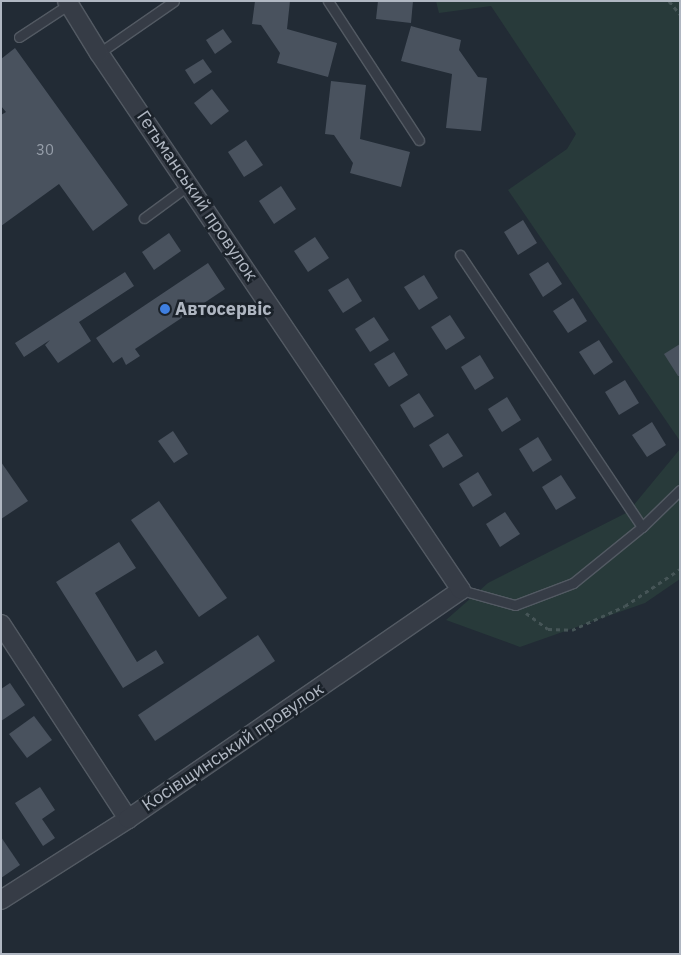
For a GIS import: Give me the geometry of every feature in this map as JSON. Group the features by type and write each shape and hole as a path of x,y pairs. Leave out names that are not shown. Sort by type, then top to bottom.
{"street":[{"name":"Гетьманський провулок","path":"70,2 100,53 461,590"},
{"name":"Косівщинський провулок","path":"1,900 128,819 461,590"},
{"path":"1,624 128,819"}],"lane":[{"path":"100,53 174,1"},
{"path":"328,1 418,140"},
{"path":"19,37 70,2"},
{"path":"144,218 189,185"},
{"path":"460,255 642,527"},
{"path":"461,590 515,605 573,583 642,527 680,490"}],"path":[{"path":"669,1 680,14"},
{"path":"515,605 548,629 572,630 625,606 680,569"}],"shaded area":[{"path":"436,1 680,1 680,441 508,190 567,149 576,134 491,6 439,13"},
{"path":"680,449 680,579 645,603 520,647 446,620 488,583 628,512"}],"building":[{"path":"255,1 290,1 287,29 337,43 328,77 277,63 280,53 261,25 252,24"},
{"path":"378,1 413,1 411,23 376,19"},
{"path":"411,26 461,40 459,50 478,77 487,78 481,131 446,128 452,74 401,61"},
{"path":"223,29 232,42 215,54 206,40"},
{"path":"15,48 128,205 93,231 59,184 1,226 1,115 6,112 1,106 1,59"},
{"path":"203,59 212,72 194,84 185,70"},
{"path":"331,81 366,85 360,139 410,152 401,187 350,173 353,163 334,135 325,134"},
{"path":"212,89 229,111 211,125 194,103"},
{"path":"246,140 263,165 244,177 228,152"},
{"path":"281,186 296,209 274,224 259,201"},
{"path":"523,220 537,243 518,255 504,232"},
{"path":"169,233 181,251 154,270 142,252"},
{"path":"315,237 329,258 308,272 294,251"},
{"path":"548,262 562,284 543,297 529,274"},
{"path":"208,263 225,289 135,349 140,356 126,365 122,357 113,363 96,338"},
{"path":"125,272 134,286 79,322 91,341 58,363 45,345 50,340 24,357 15,343"},
{"path":"424,275 438,298 419,310 404,287"},
{"path":"348,278 362,301 343,313 328,290"},
{"path":"573,298 587,321 568,333 553,311"},
{"path":"450,315 465,338 446,350 431,327"},
{"path":"374,317 389,340 370,352 355,329"},
{"path":"599,340 613,362 594,375 579,352"},
{"path":"680,344 680,376 678,376 664,354"},
{"path":"394,352 408,375 389,387 374,364"},
{"path":"480,355 494,378 475,390 461,367"},
{"path":"625,380 639,403 619,415 605,392"},
{"path":"419,393 434,416 414,428 400,405"},
{"path":"507,397 521,420 502,432 488,409"},
{"path":"652,422 666,445 647,457 632,435"},
{"path":"173,431 188,454 174,463 158,441"},
{"path":"448,433 463,456 443,468 429,445"},
{"path":"538,437 552,460 533,472 519,449"},
{"path":"1,462 28,501 1,519"},
{"path":"478,472 492,495 473,507 459,484"},
{"path":"561,475 576,498 556,510 542,487"},
{"path":"159,501 227,598 199,617 131,520"},
{"path":"505,512 520,534 500,547 486,524"},
{"path":"119,542 136,568 95,593 137,662 156,650 164,663 123,688 56,582"},
{"path":"258,635 275,661 155,741 138,715"},
{"path":"10,683 25,705 1,721 1,689"},
{"path":"34,716 52,740 27,758 9,734"},
{"path":"40,787 55,810 42,819 55,838 43,846 15,803"},
{"path":"1,837 20,865 1,878"}],"place":[{"name":"Автосервіс","path":"165,309"}]}
